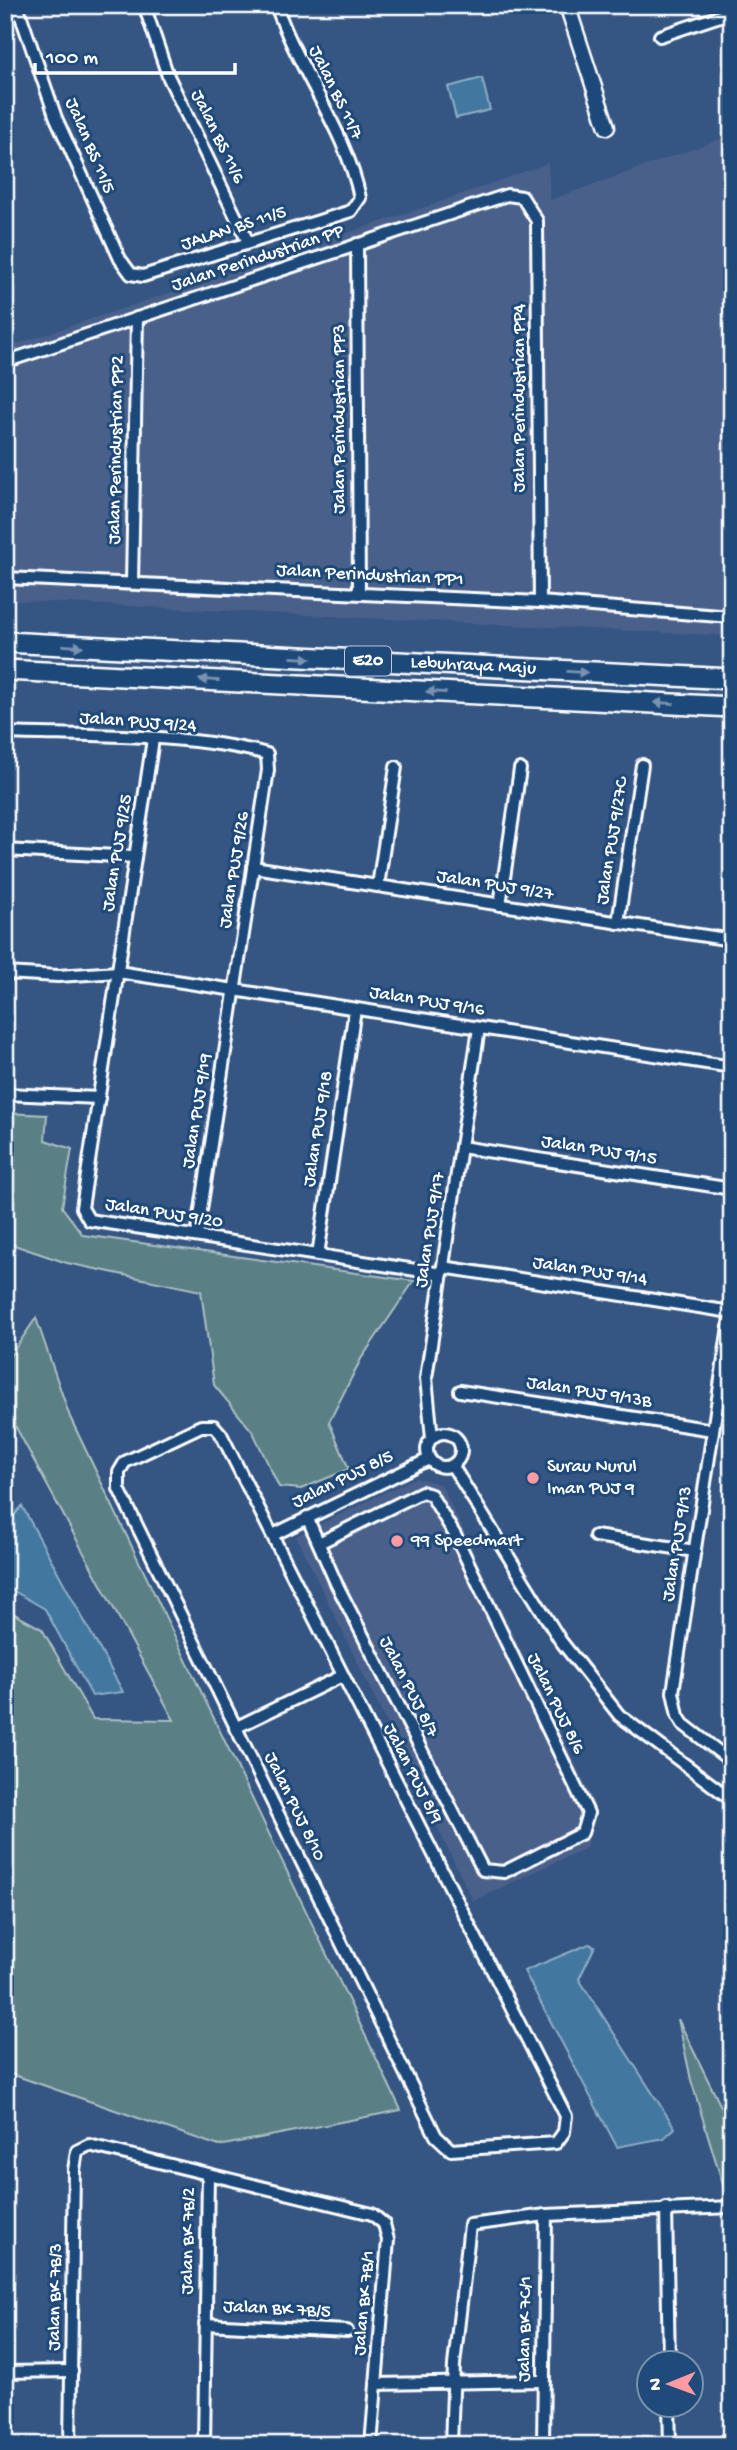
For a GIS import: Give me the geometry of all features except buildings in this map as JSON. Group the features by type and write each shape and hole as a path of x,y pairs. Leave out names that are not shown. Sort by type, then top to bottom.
{"highway":[{"name":"Lebuhraya Maju","path":"5,642 732,679"},
{"name":"Lebuhraya Maju","path":"5,670 732,707"}],"main road":[{"path":"724,2445 732,2440"}],"street":[{"name":"Jalan BS 11/5","path":"17,5 57,118 120,259"},
{"name":"Jalan BS 11/6","path":"144,5 168,76 248,242"},
{"name":"Jalan BS 11/7","path":"276,5 305,73 355,173 360,198"},
{"path":"567,5 607,127"},
{"path":"660,36 732,12"},
{"name":"Jalan Perindustrian PP","path":"5,362 506,195 522,197"},
{"name":"Jalan Perindustrian PP4","path":"522,197 537,221 540,602"},
{"name":"JALAN BS 11/5","path":"120,259 131,274 143,276 351,211 360,198"},
{"name":"Jalan Perindustrian PP3","path":"357,244 359,593"},
{"name":"Jalan Perindustrian PP2","path":"132,583 137,318"},
{"name":"Jalan Perindustrian PP1","path":"5,578 540,602 732,617"},
{"name":"Jalan PUJ 9/24","path":"5,733 153,739 249,749 267,754"},
{"name":"Jalan PUJ 9/25","path":"118,972 153,739"},
{"name":"Jalan PUJ 9/26","path":"234,990 268,771 267,754"},
{"name":"Jalan PUJ 9/27C","path":"618,923 642,765"},
{"path":"378,886 396,767"},
{"path":"500,905 520,769"},
{"path":"5,850 135,857"},
{"name":"Jalan PUJ 9/27","path":"253,867 732,940"},
{"name":"Jalan PUJ 9/16","path":"5,974 58,976 118,972 732,1067"},
{"name":"Jalan PUJ 9/20","path":"118,972 82,1208 89,1220 318,1255 442,1270"},
{"name":"Jalan PUJ 9/19","path":"197,1236 234,990"},
{"name":"Jalan PUJ 9/18","path":"318,1255 355,1009"},
{"name":"Jalan PUJ 9/17","path":"432,1438 426,1378 479,1028"},
{"path":"5,1094 99,1098"},
{"name":"Jalan PUJ 9/15","path":"461,1147 732,1189"},
{"name":"Jalan PUJ 9/14","path":"442,1270 731,1309"},
{"name":"Jalan PUJ 9/13","path":"731,1309 673,1692 674,1705 683,1724 732,1762"},
{"name":"Jalan PUJ 9/13B","path":"460,1391 713,1430"},
{"name":"Jalan PUJ 8/9","path":"119,1472 125,1461 201,1426 214,1426 221,1434 566,2116 564,2132 556,2143 451,2150"},
{"path":"447,1433 456,1439 460,1454 452,1465 442,1467 429,1459 427,1448 432,1438 447,1433"},
{"name":"Jalan PUJ 8/5","path":"273,1535 429,1459"},
{"path":"452,1465 560,1640 619,1715 732,1800"},
{"name":"Jalan PUJ 8/10","path":"119,1472 119,1489 235,1728 436,2136 451,2150"},
{"name":"Jalan PUJ 8/6","path":"319,1543 422,1492 431,1495 454,1535 588,1813 582,1833 504,1872 483,1870"},
{"name":"Jalan PUJ 8/7","path":"307,1517 483,1870"},
{"path":"595,1536 695,1551"},
{"path":"235,1728 342,1676"},
{"name":"Jalan BK 7B/2","path":"77,2151 89,2145 208,2174 204,2445"},
{"name":"Jalan BK 7B/3","path":"69,2445 74,2170 77,2151"},
{"name":"Jalan BK 7B/1","path":"208,2174 372,2214 384,2224 388,2240 371,2445"},
{"path":"451,2445 453,2383 467,2230 474,2223 546,2215 732,2207"},
{"path":"666,2208 669,2348"},
{"name":"Jalan BK 7C/1","path":"543,2445 546,2215"},
{"name":"Jalan BK 7B/5","path":"205,2324 347,2331"},
{"path":"5,2372 72,2371"},
{"path":"376,2384 542,2381"},
{"path":"669,2418 670,2445"}],"shaded area":[{"path":"482,78 490,110 456,118 448,87"},
{"path":"732,135 732,636 5,600 5,348 548,163 550,200"},
{"path":"415,1478 441,1484 595,1805 586,1848 473,1901 296,1536"},
{"path":"22,1506 123,1692 92,1696 45,1609 5,1586 5,1526"},
{"path":"589,1944 595,1946 579,1979 675,2128 664,2138 617,2147 524,1971"}],"green space":[{"path":"5,1113 47,1115 45,1140 72,1149 62,1207 83,1235 414,1281 361,1359 329,1422 349,1469 301,1489 279,1487 253,1432 214,1385 201,1291 67,1263 5,1242"},
{"path":"36,1318 70,1417 401,2110 219,2146 5,2072 5,1609 42,1629 93,1719 174,1720 5,1407 5,1354 8,1359"},
{"path":"678,2019 732,2129 732,2188 724,2188 691,2080"}],"place":[{"name":"Surau Nurul Iman PUJ 9","path":"533,1478"},
{"name":"99 Speedmart","path":"397,1541"}]}
